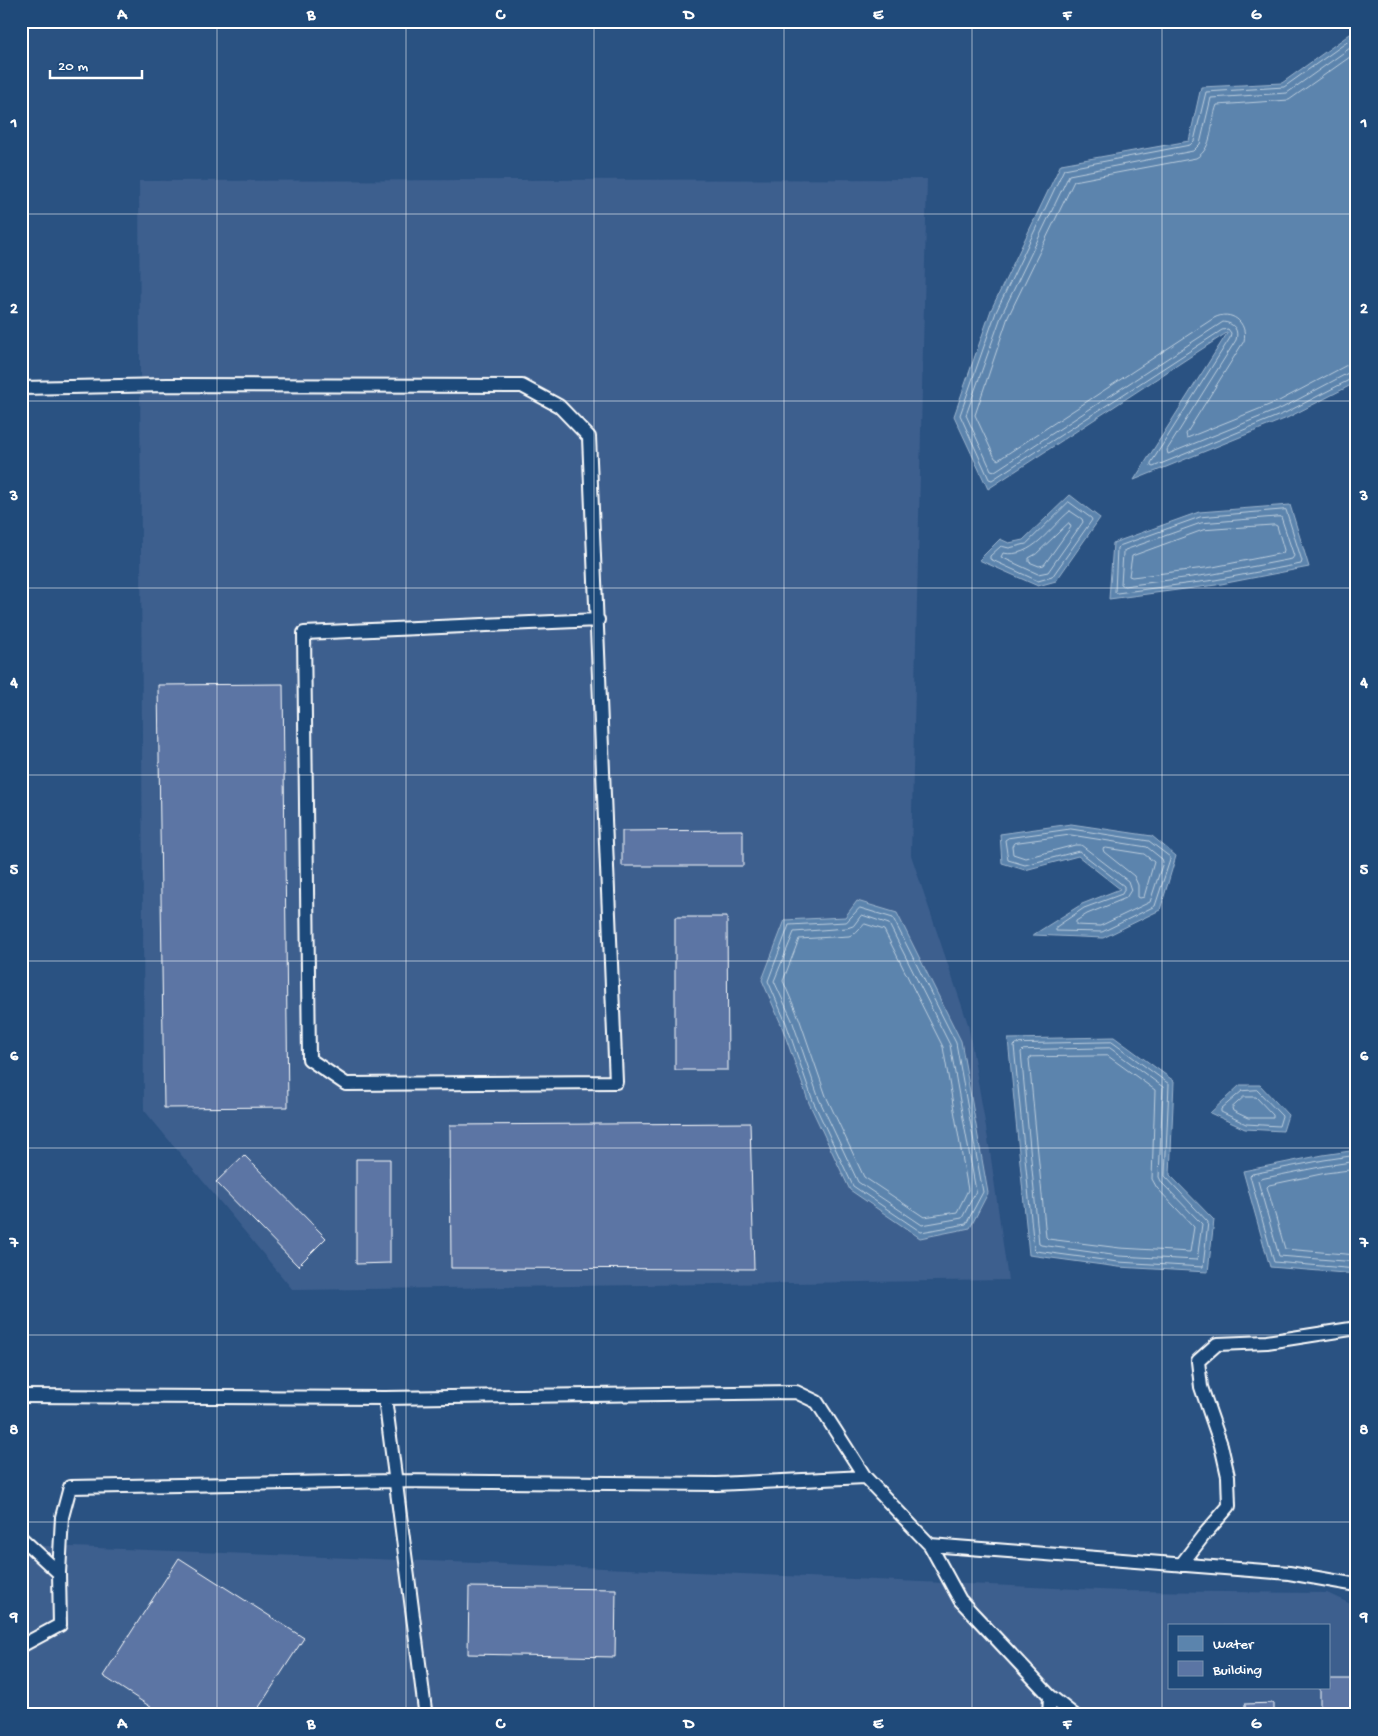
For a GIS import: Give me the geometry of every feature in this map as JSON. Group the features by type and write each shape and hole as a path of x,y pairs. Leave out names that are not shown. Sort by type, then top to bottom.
{"lane":[{"path":"21,388 168,385 522,386 559,406 589,436 598,620 616,1082 346,1084 309,1059 304,633 598,620"},
{"path":"1181,1565 1229,1506 1228,1476 1221,1445 1201,1387 1198,1361 1217,1344 1267,1342 1357,1328"},
{"path":"21,1396 385,1398 796,1392 817,1402 865,1478 930,1545 960,1600 1050,1696 1074,1715"},
{"path":"385,1398 425,1710"},
{"path":"21,1646 60,1625 59,1573 62,1517 70,1487 395,1481 717,1484 865,1478"},
{"path":"21,1538 59,1573"},
{"path":"930,1545 1289,1573 1357,1585"},
{"path":"1049,1715 1050,1696"}],"shaded area":[{"path":"927,179 911,855 968,1024 990,1151 1008,1280 293,1290 144,1110 139,181"},
{"path":"21,1545 1123,1591 1327,1593 1357,1607 1357,1715 21,1715"}],"water":[{"path":"1357,29 1357,382 1287,418 1134,480 1228,332 988,489 954,416 991,310 1061,164 1189,141 1201,87 1282,83"},
{"path":"1070,495 1100,518 1056,581 1038,586 979,560 1000,539 1009,543 1023,540"},
{"path":"1290,505 1309,567 1216,585 1109,599 1113,543 1199,512"},
{"path":"1071,824 1152,836 1176,856 1160,910 1103,938 1033,935 1082,904 1120,889 1078,856 1025,870 1002,863 1000,834"},
{"path":"857,901 897,913 961,1041 988,1193 970,1228 920,1238 850,1190 809,1103 781,1024 762,980 785,920 845,917"},
{"path":"1114,1037 1174,1081 1170,1175 1214,1220 1208,1272 1118,1267 1029,1255 1008,1039"},
{"path":"1240,1085 1260,1085 1288,1115 1283,1131 1245,1129 1210,1113"},
{"path":"1357,1150 1357,1274 1270,1267 1243,1171"}],"building":[{"path":"283,684 288,1107 164,1108 158,685"},
{"path":"743,830 743,866 622,866 622,831"},
{"path":"675,917 727,917 728,1070 675,1070"},
{"path":"750,1123 754,1269 451,1268 450,1125"},
{"path":"244,1155 326,1238 298,1266 216,1182"},
{"path":"356,1159 390,1159 390,1263 356,1264"},
{"path":"179,1558 304,1638 254,1715 163,1715 103,1676"},
{"path":"469,1587 616,1589 615,1657 468,1654"},
{"path":"1330,1679 1357,1679 1357,1715 1320,1715 1320,1688 1330,1688"},
{"path":"1274,1703 1274,1715 1245,1715 1245,1704"}]}
